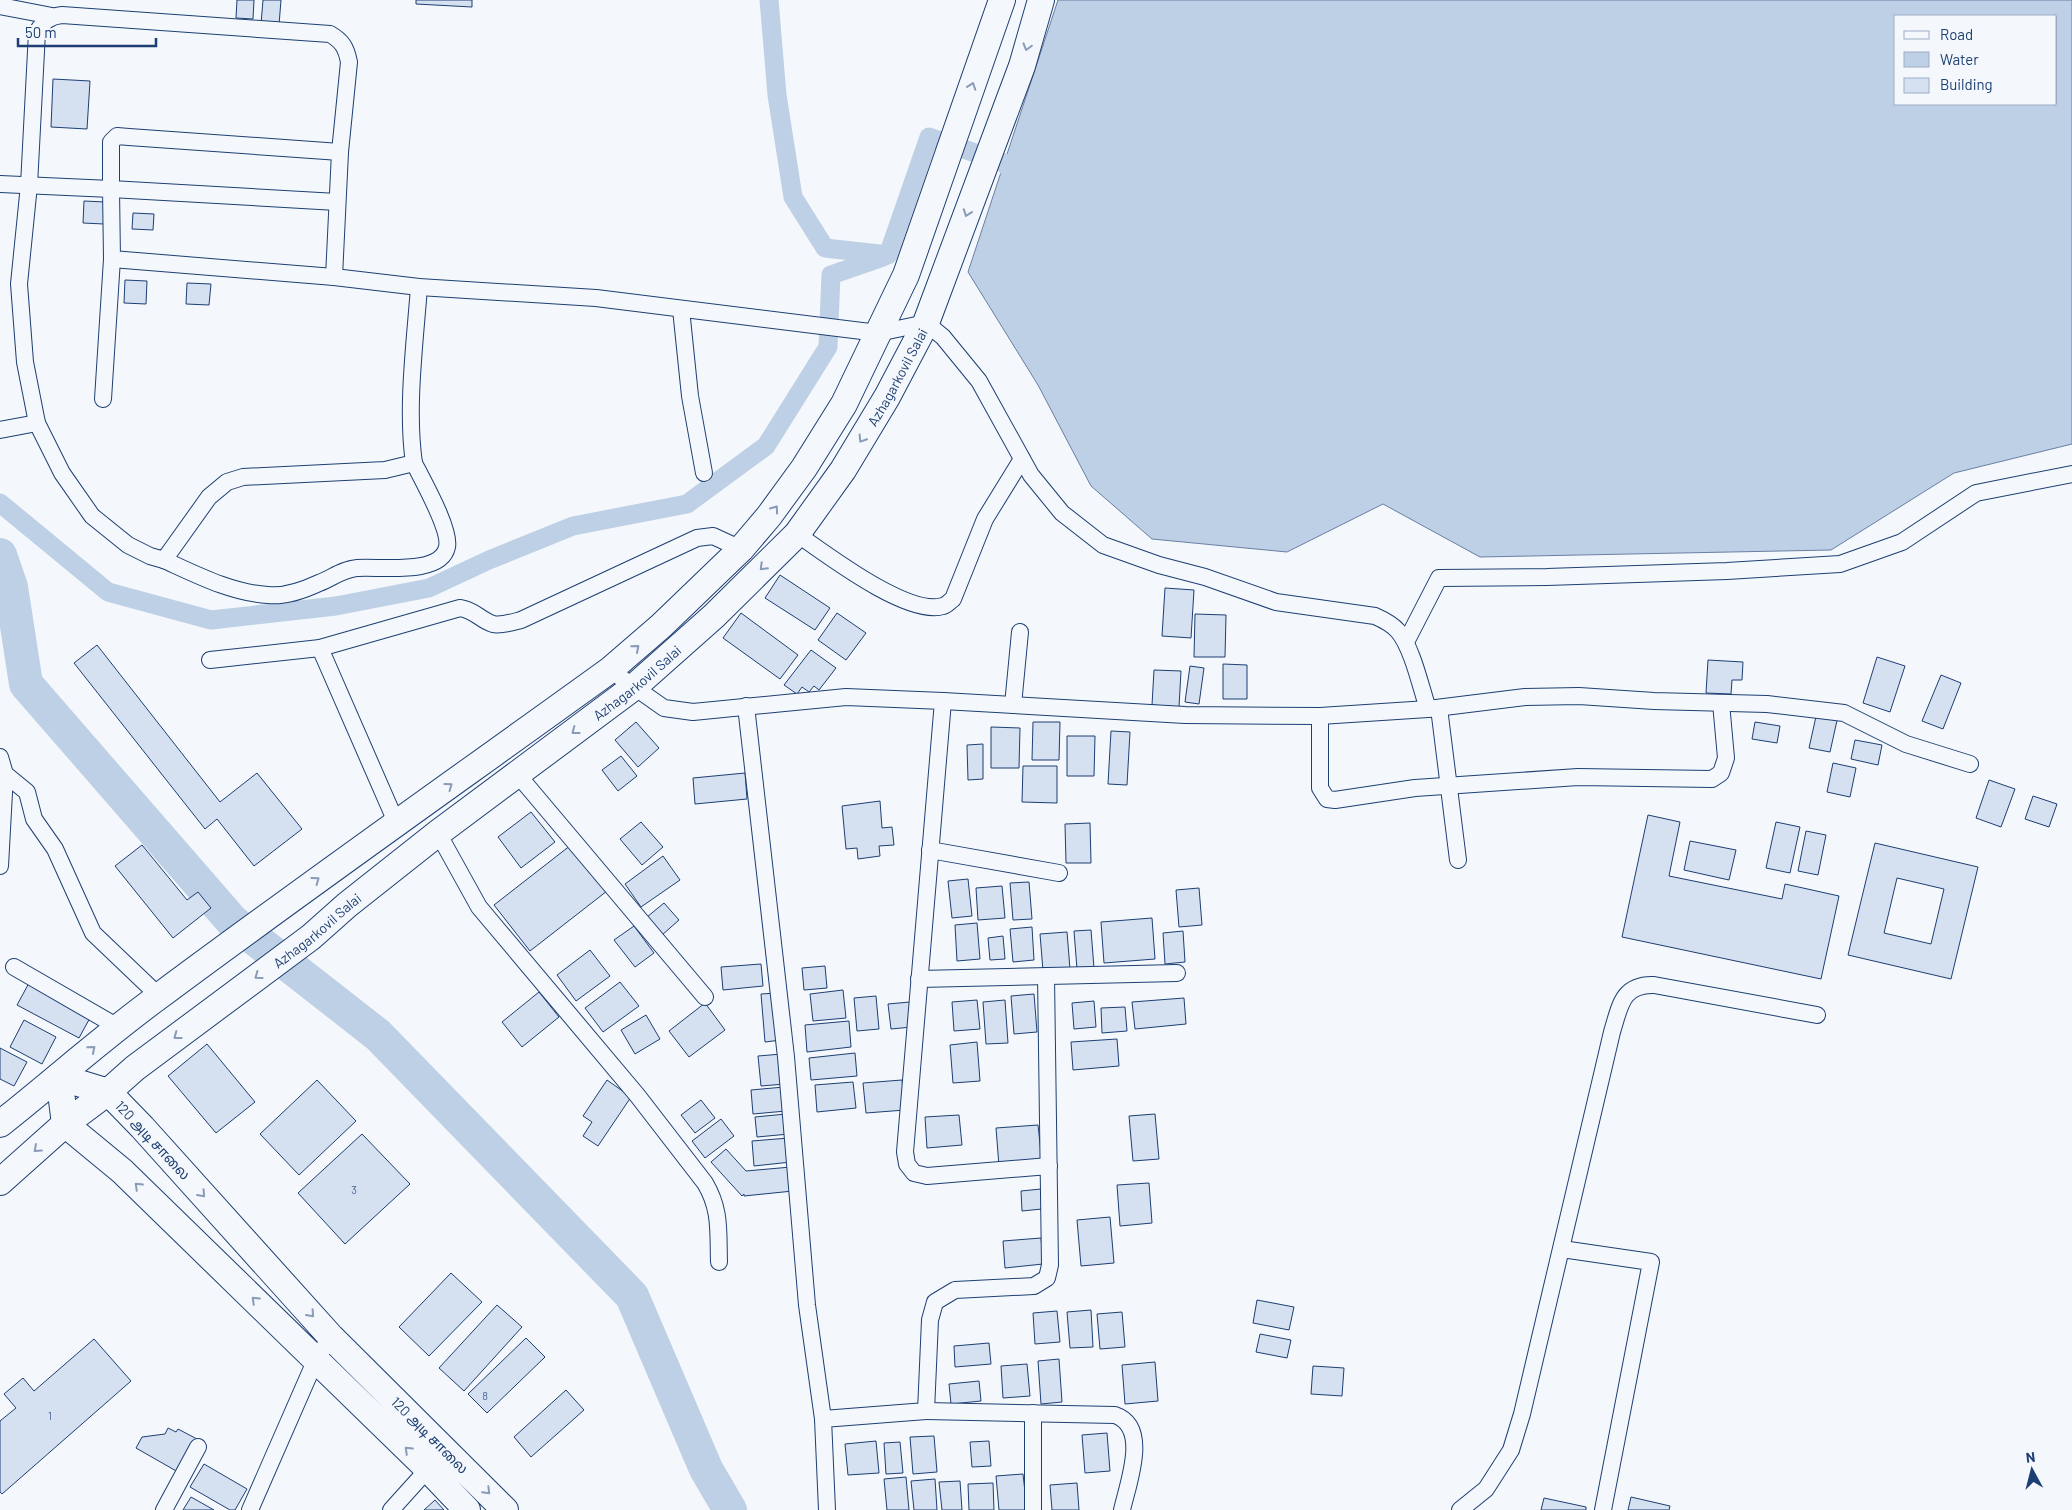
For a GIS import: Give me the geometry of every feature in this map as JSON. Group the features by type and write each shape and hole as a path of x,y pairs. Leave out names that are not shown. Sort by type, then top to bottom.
{"main road":[{"name":"Azhagarkovil Salai","path":"0,1124 118,1027 183,980 276,908 610,670 668,620 741,549 769,516 804,468 844,404 906,275 1002,0"},
{"name":"Azhagarkovil Salai","path":"0,1182 64,1124 108,1092 135,1068 311,937 438,833 634,687 714,616 797,534 843,470 887,398 926,323 1022,66 1041,0"},
{"name":"120 அடி சாலை","path":"59,1077 108,1092 142,1127 331,1337 505,1510"},
{"path":"59,1077 64,1124"},
{"name":"120 அடி சாலை","path":"64,1124 122,1171 428,1469 466,1510"}],"street":[{"path":"0,6 52,16 62,14 330,34 341,41 347,50 348,62 340,152 334,277"},
{"path":"52,16 42,24 37,32 29,185 19,284 25,362 37,422 62,473 92,516 128,545 150,556 164,560 222,585 268,595 289,594 319,584 342,571 354,568 407,568 426,565 439,559 448,547 447,537 442,520 414,463 412,450 413,381 419,287"},
{"path":"103,399 112,259 111,142 117,136 340,152"},
{"path":"0,184 338,202"},
{"path":"112,259 334,277 419,287 596,298 878,333 926,323 943,336 979,381 1031,475 1062,513 1103,545 1276,602 1376,616 1398,630 1406,642 1434,708 1450,786 1458,860"},
{"path":"681,309 690,396 704,474"},
{"path":"0,430 37,422"},
{"path":"797,534 871,585 909,601 930,607 944,606 953,599 986,519 1022,459"},
{"path":"164,560 209,497 227,482 243,477 385,470 414,463"},
{"path":"1406,642 1440,578 1547,577 1727,571 1840,564 1902,542 1976,493 2072,474"},
{"path":"210,660 320,648 460,608 475,612 494,624 521,620 704,536 713,536 741,549"},
{"path":"1012,705 1020,632"},
{"path":"320,648 396,822"},
{"path":"610,670 664,708 694,712 846,697 1185,715 1320,716 1434,708 1525,697 1570,696 1767,704 1844,713 1906,744 1970,764"},
{"path":"943,701 905,1152 907,1164 914,1174 927,1176 1049,1166"},
{"path":"1320,716 1320,788 1327,798 1335,800 1391,790 1578,777 1712,779 1721,774 1726,758 1721,703"},
{"path":"746,706 786,1058 807,1305 823,1419 827,1510"},
{"path":"0,757 5,774 0,866"},
{"path":"5,774 27,792 34,819 54,849 93,933 159,996"},
{"path":"518,775 705,997"},
{"path":"438,833 478,907 637,1095 705,1182 714,1197 718,1218 719,1262"},
{"path":"930,850 1059,873"},
{"path":"14,967 118,1027"},
{"path":"919,979 1177,973"},
{"path":"926,1411 930,1320 936,1302 955,1290 1034,1286 1047,1278 1050,1265 1046,976"},
{"path":"1460,1510 1486,1489 1510,1450 1522,1414 1612,1032 1620,1004 1630,990 1642,985 1654,985 1817,1015"},
{"path":"1562,1249 1651,1262 1603,1510"},
{"path":"250,1510 316,1360 331,1337"},
{"path":"823,1419 926,1411 1115,1415 1124,1418 1133,1432 1135,1451 1122,1510"},
{"path":"1033,1413 1033,1510"},
{"path":"164,1510 198,1448"},
{"path":"391,1510 428,1469"}],"water":[{"path":"1058,0 2072,0 2072,444 1954,473 1831,550 1480,557 1383,504 1287,552 1152,539 1091,486 1038,385 968,272"}],"building":[{"path":"237,0 254,0 253,19 236,18"},
{"path":"263,0 281,0 279,25 261,24"},
{"path":"416,0 472,0 472,7 416,4"},
{"path":"53,79 90,81 87,129 51,127"},
{"path":"84,201 105,202 104,224 83,223"},
{"path":"133,213 154,214 153,230 132,229"},
{"path":"125,280 147,281 146,304 124,303"},
{"path":"187,283 211,284 209,305 186,304"},
{"path":"780,575 830,608 815,630 765,598"},
{"path":"1165,588 1194,590 1191,638 1162,636"},
{"path":"741,613 798,655 780,679 723,638"},
{"path":"837,613 866,633 846,660 818,640"},
{"path":"1195,614 1226,615 1225,657 1194,657"},
{"path":"97,645 220,802 257,773 302,829 254,866 217,819 205,829 74,663"},
{"path":"811,650 836,668 819,690 814,686 809,692 802,687 797,694 784,685"},
{"path":"1877,657 1905,666 1890,712 1863,703"},
{"path":"1708,660 1743,662 1742,680 1732,680 1731,694 1706,693"},
{"path":"1223,664 1247,665 1247,699 1223,699"},
{"path":"1190,666 1204,668 1199,704 1185,702"},
{"path":"1154,670 1181,671 1179,707 1152,705"},
{"path":"1941,675 1961,683 1943,729 1922,721"},
{"path":"1817,712 1838,716 1830,752 1809,748"},
{"path":"636,722 659,748 638,767 615,740"},
{"path":"1033,722 1060,722 1059,760 1032,760"},
{"path":"1755,722 1780,726 1777,743 1752,739"},
{"path":"991,727 1020,728 1019,768 991,768"},
{"path":"1111,731 1130,732 1127,785 1108,784"},
{"path":"1067,736 1095,736 1094,776 1067,776"},
{"path":"1855,740 1882,745 1878,765 1851,759"},
{"path":"983,744 983,779 968,780 967,745"},
{"path":"621,756 637,776 618,791 602,770"},
{"path":"1833,763 1856,768 1850,797 1827,792"},
{"path":"1023,766 1057,766 1057,803 1022,802"},
{"path":"745,773 747,799 695,804 693,778"},
{"path":"1989,780 2015,789 2001,827 1976,818"},
{"path":"2033,796 2057,804 2049,827 2025,819"},
{"path":"880,801 882,828 892,827 894,845 879,846 880,856 858,859 857,848 846,849 842,806"},
{"path":"531,812 555,842 521,868 498,837"},
{"path":"1648,815 1680,822 1669,876 1782,899 1785,884 1839,896 1821,979 1622,937"},
{"path":"641,822 663,847 642,865 620,839"},
{"path":"1776,822 1800,827 1790,873 1766,868"},
{"path":"1090,823 1091,863 1066,863 1065,824"},
{"path":"1806,831 1826,835 1818,875 1798,871"},
{"path":"1690,841 1736,850 1729,880 1684,870"},
{"path":"1875,843 1978,867 1951,979 1848,955","holes":["1897,878 1944,889 1931,944 1884,933"]},
{"path":"142,845 187,900 198,892 211,908 173,938 115,866"},
{"path":"571,845 607,891 530,951 494,905"},
{"path":"663,856 680,880 641,907 625,884"},
{"path":"968,879 972,916 952,918 948,881"},
{"path":"1029,882 1032,919 1013,920 1010,883"},
{"path":"1002,886 1005,918 978,920 976,888"},
{"path":"1199,888 1202,925 1179,927 1176,890"},
{"path":"664,903 679,920 662,935 647,917"},
{"path":"1152,918 1155,959 1104,963 1101,922"},
{"path":"977,923 980,959 957,961 955,925"},
{"path":"634,926 654,953 635,967 614,940"},
{"path":"1032,927 1034,960 1013,962 1010,929"},
{"path":"1091,930 1094,968 1077,969 1074,931"},
{"path":"1183,931 1185,962 1165,964 1163,933"},
{"path":"1067,932 1070,969 1043,971 1040,934"},
{"path":"1003,936 1005,959 990,960 988,938"},
{"path":"590,950 610,976 576,1001 557,975"},
{"path":"761,964 763,986 723,990 721,967"},
{"path":"825,966 827,988 804,990 802,968"},
{"path":"620,982 639,1006 603,1032 585,1008"},
{"path":"29,983 91,1016 79,1038 17,1005"},
{"path":"843,990 846,1018 813,1021 810,994"},
{"path":"539,992 559,1017 522,1047 502,1022"},
{"path":"776,993 781,1040 765,1042 761,994"},
{"path":"1034,994 1037,1032 1014,1034 1011,996"},
{"path":"876,996 879,1029 857,1031 854,998"},
{"path":"1184,998 1186,1024 1135,1029 1132,1002"},
{"path":"977,1000 980,1029 954,1031 952,1002"},
{"path":"1005,1000 1008,1043 986,1044 983,1002"},
{"path":"1094,1001 1096,1027 1074,1029 1072,1003"},
{"path":"910,1002 912,1027 891,1029 888,1004"},
{"path":"705,1003 725,1030 689,1057 669,1031"},
{"path":"1125,1007 1127,1031 1102,1033 1101,1008"},
{"path":"646,1015 660,1039 635,1054 621,1030"},
{"path":"24,1020 56,1037 42,1064 10,1047"},
{"path":"849,1021 851,1047 807,1052 805,1025"},
{"path":"1117,1039 1119,1066 1073,1070 1071,1042"},
{"path":"977,1042 980,1081 953,1083 950,1045"},
{"path":"207,1044 255,1102 216,1133 168,1076"},
{"path":"0,1048 27,1062 14,1086 0,1079"},
{"path":"855,1053 857,1076 811,1080 809,1058"},
{"path":"782,1054 785,1084 761,1086 758,1056"},
{"path":"317,1080 356,1121 299,1175 260,1134"},
{"path":"607,1080 631,1097 598,1146 583,1136 592,1122 583,1116"},
{"path":"902,1080 905,1110 866,1113 863,1083"},
{"path":"853,1082 856,1108 817,1112 815,1085"},
{"path":"784,1087 786,1111 753,1114 751,1090"},
{"path":"701,1100 715,1118 695,1133 681,1115"},
{"path":"786,1114 789,1134 757,1137 755,1117"},
{"path":"1155,1114 1159,1159 1133,1161 1129,1116"},
{"path":"959,1115 962,1145 927,1148 925,1117"},
{"path":"721,1119 734,1136 705,1158 692,1141"},
{"path":"1038,1125 1042,1162 999,1166 996,1128"},
{"path":"362,1134 410,1184 345,1244 298,1193"},
{"path":"789,1138 791,1162 754,1166 752,1141"},
{"path":"726,1149 746,1171 791,1167 793,1191 744,1196 744,1194 742,1196 711,1162"},
{"path":"1149,1183 1152,1223 1120,1226 1117,1185"},
{"path":"1041,1189 1042,1209 1022,1211 1021,1191"},
{"path":"1110,1217 1114,1263 1081,1266 1077,1220"},
{"path":"1041,1238 1043,1264 1005,1268 1003,1241"},
{"path":"451,1273 482,1302 429,1356 399,1327"},
{"path":"1257,1300 1294,1307 1289,1330 1253,1323"},
{"path":"497,1305 522,1327 464,1391 439,1368"},
{"path":"1091,1310 1093,1347 1070,1348 1067,1312"},
{"path":"1057,1311 1060,1342 1035,1344 1033,1313"},
{"path":"1122,1312 1125,1347 1100,1349 1097,1314"},
{"path":"1260,1334 1291,1340 1287,1358 1256,1352"},
{"path":"526,1338 545,1357 487,1413 468,1394"},
{"path":"94,1339 131,1381 2,1494 0,1492 0,1421 16,1408 4,1394 23,1378 34,1391"},
{"path":"989,1343 991,1364 955,1367 954,1346"},
{"path":"1059,1359 1062,1402 1041,1404 1038,1361"},
{"path":"1155,1362 1158,1401 1125,1404 1122,1365"},
{"path":"1027,1364 1030,1396 1003,1398 1001,1366"},
{"path":"1313,1366 1344,1368 1342,1396 1311,1394"},
{"path":"979,1381 981,1401 951,1404 949,1384"},
{"path":"566,1390 584,1410 531,1457 514,1437"},
{"path":"168,1428 176,1432 178,1429 197,1439 178,1472 136,1448 142,1437 165,1434"},
{"path":"1107,1433 1110,1471 1085,1473 1082,1435"},
{"path":"934,1436 937,1472 913,1474 910,1437"},
{"path":"876,1441 879,1473 848,1475 845,1444"},
{"path":"989,1441 991,1466 972,1467 970,1442"},
{"path":"900,1442 903,1473 886,1474 884,1443"},
{"path":"204,1464 247,1489 235,1510 230,1510 190,1487"},
{"path":"1023,1474 1027,1510 999,1510 996,1476"},
{"path":"906,1477 909,1510 887,1510 884,1479"},
{"path":"935,1479 937,1510 914,1510 911,1481"},
{"path":"960,1481 962,1510 942,1510 939,1482"},
{"path":"993,1483 994,1510 969,1510 968,1484"},
{"path":"1077,1483 1079,1510 1052,1510 1050,1485"},
{"path":"191,1497 214,1510 183,1510"},
{"path":"1631,1497 1670,1506 1669,1510 1628,1510"},
{"path":"1544,1498 1586,1507 1586,1510 1541,1510"},
{"path":"435,1500 444,1510 424,1510"}],"waterway":[{"path":"769,0 777,95 793,197 825,248 888,255 929,137 1004,163 1020,182"},
{"path":"0,503 108,592 211,620 336,606 429,588 489,560 573,526 687,504 766,446 828,347 831,275 883,257"},
{"path":"0,555 11,587 26,684 232,921 378,1035 632,1296 706,1469 730,1510"}]}
